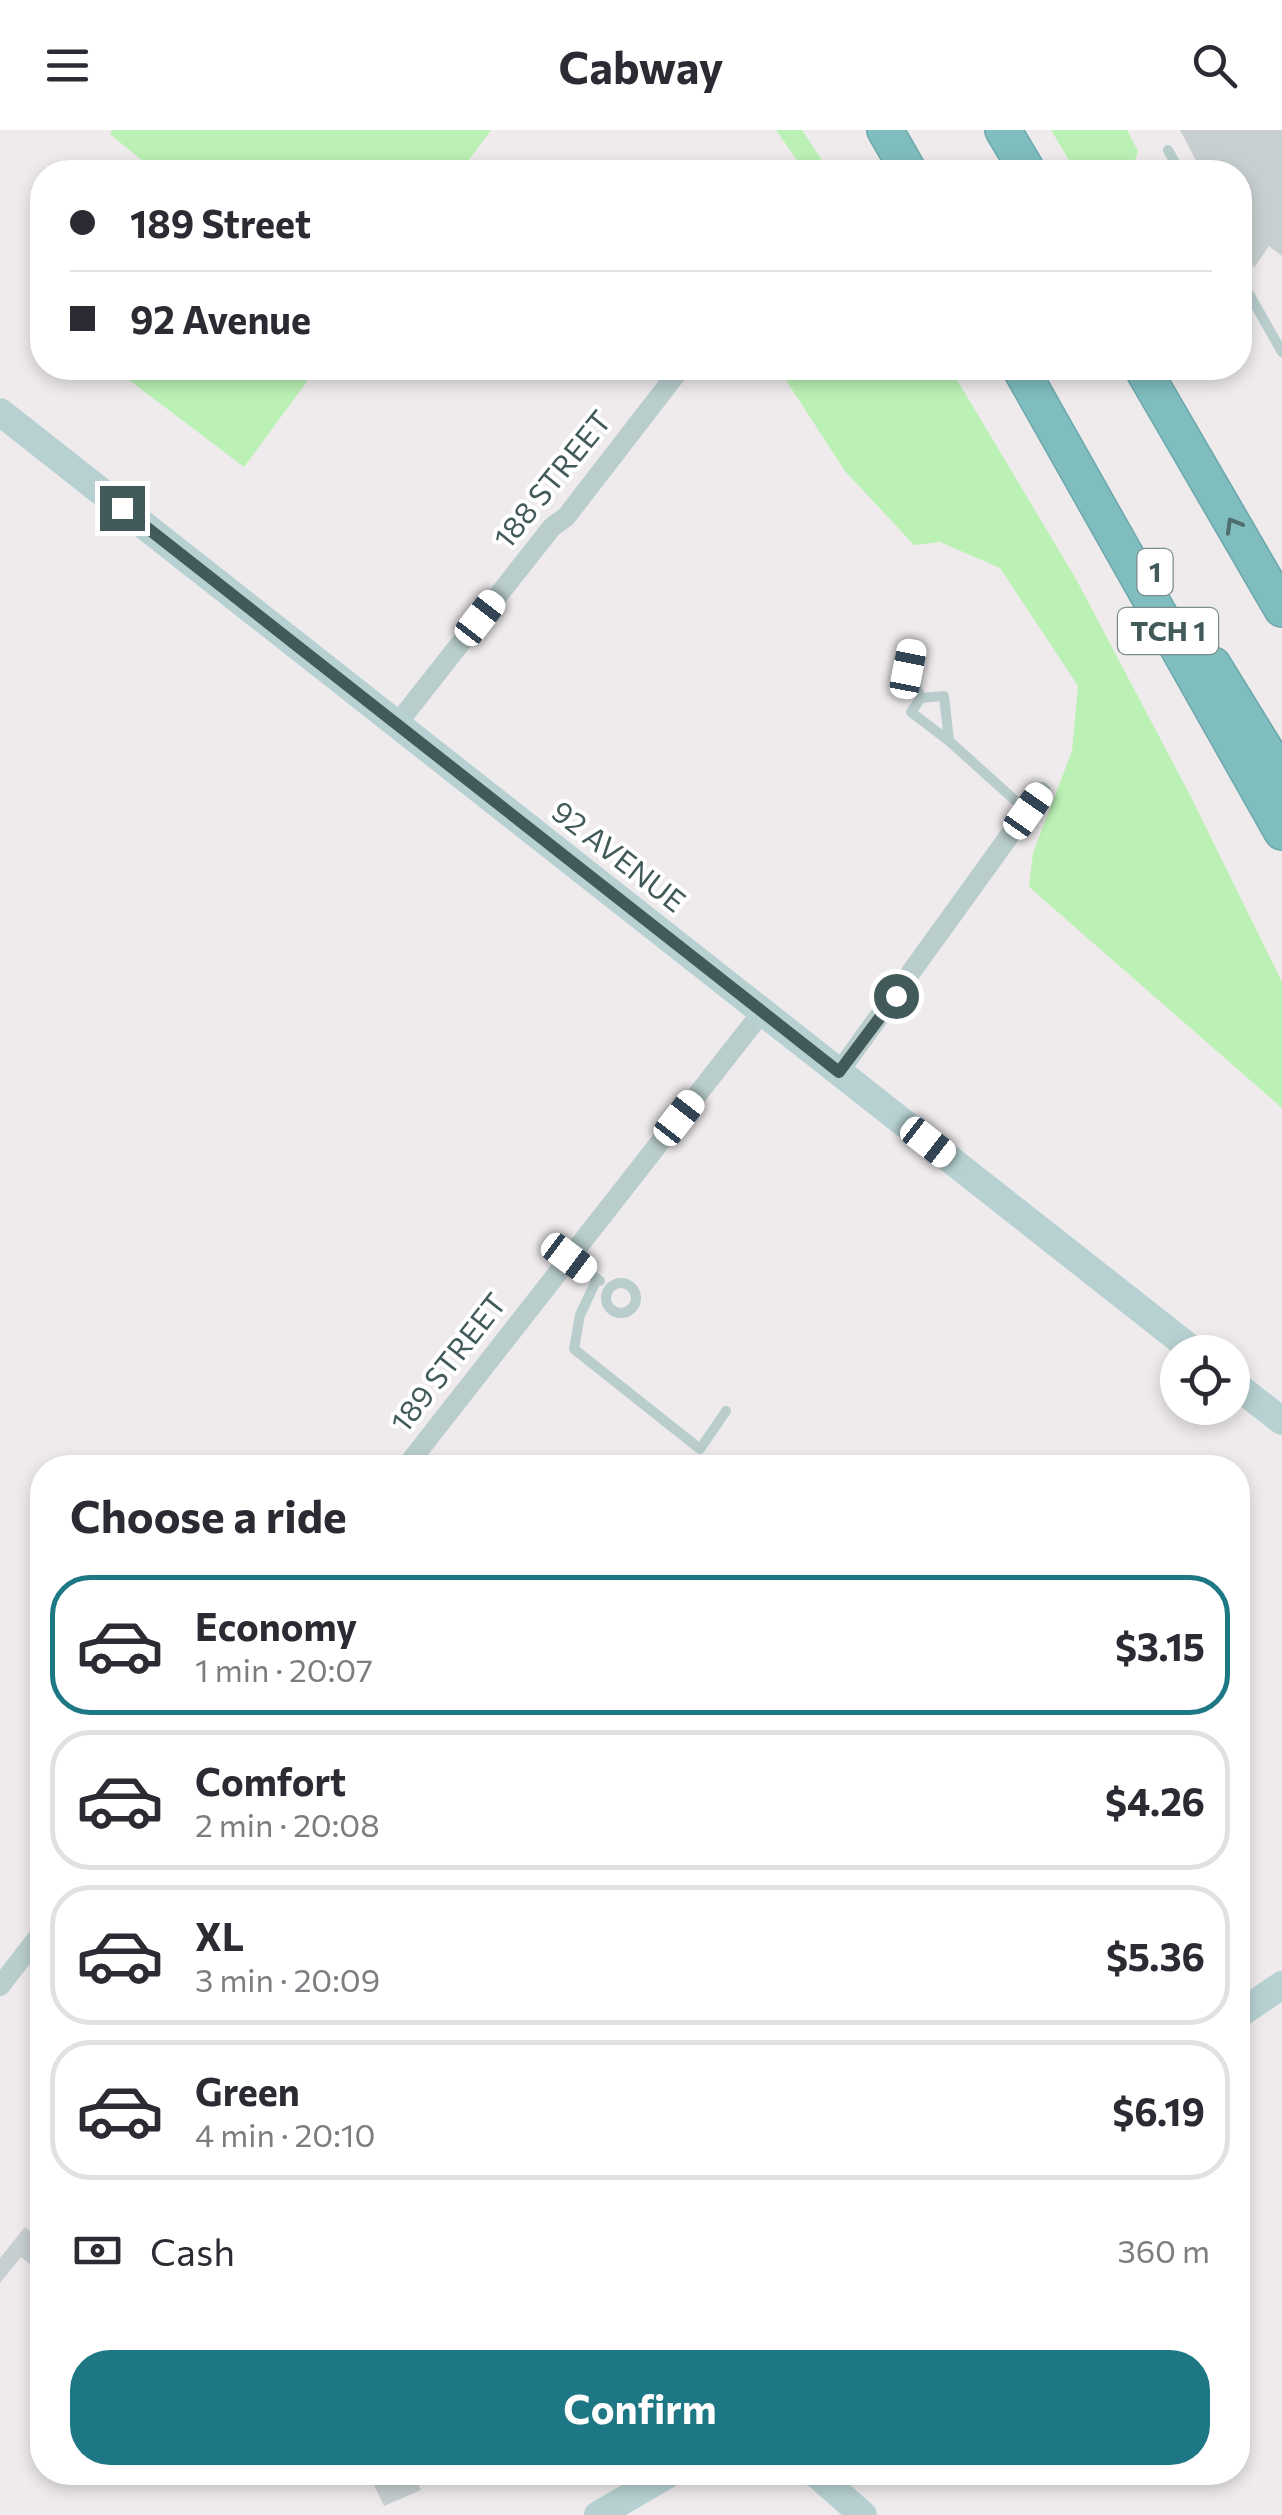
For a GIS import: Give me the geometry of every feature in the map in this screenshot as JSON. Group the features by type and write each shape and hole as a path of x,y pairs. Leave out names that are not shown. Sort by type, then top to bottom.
{"highway":[{"path":"885,130 902,160"},
{"path":"1003,130 1021,160"},
{"name":"TCH 1","path":"1030,380 1270,785 1282,832"},
{"path":"1149,380 1282,609"},
{"path":"1270,785 1282,855"}],"street":[{"name":"188 STREET","path":"397,724 673,380"},
{"name":"92 AVENUE","path":"0,412 1173,1335"},
{"path":"839,1072 1041,792"},
{"name":"189 STREET","path":"415,1455 762,1012"},
{"path":"1250,1396 1282,1421"},
{"path":"0,1986 30,1947"},
{"path":"1250,2007 1275,1989"},
{"path":"598,2515 650,2485"},
{"path":"829,2485 863,2515"}],"lane":[{"path":"1168,150 1173,160"},
{"path":"1252,299 1282,352"},
{"path":"913,644 908,669 921,698"},
{"path":"949,741 944,696 921,698 911,712 1028,811"},
{"path":"569,1258 610,1288"},
{"path":"597,1279 580,1315 574,1349 700,1449 726,1412"}],"green space":[{"path":"112,130 491,130 469,160 141,160 110,134"},
{"path":"776,130 802,130 822,160 797,160"},
{"path":"1051,130 1127,130 1138,151 1135,160 1069,160"},
{"path":"129,380 308,380 244,467"},
{"path":"786,380 957,380 1076,579 1190,795 1282,982 1282,1108 1029,887 1033,853 1072,751 1078,686 1000,568 940,542 914,545 845,471"}],"building":[{"path":"1180,130 1282,130 1282,256 1269,246 1254,268 1252,264 1252,160 1196,160"},
{"path":"25,2227 30,2231 30,2264 21,2257 0,2283 0,2258"},
{"path":"374,2485 419,2485 421,2490 384,2506"}],"route":[{"path":"122,508 839,1072 896,996"}]}
